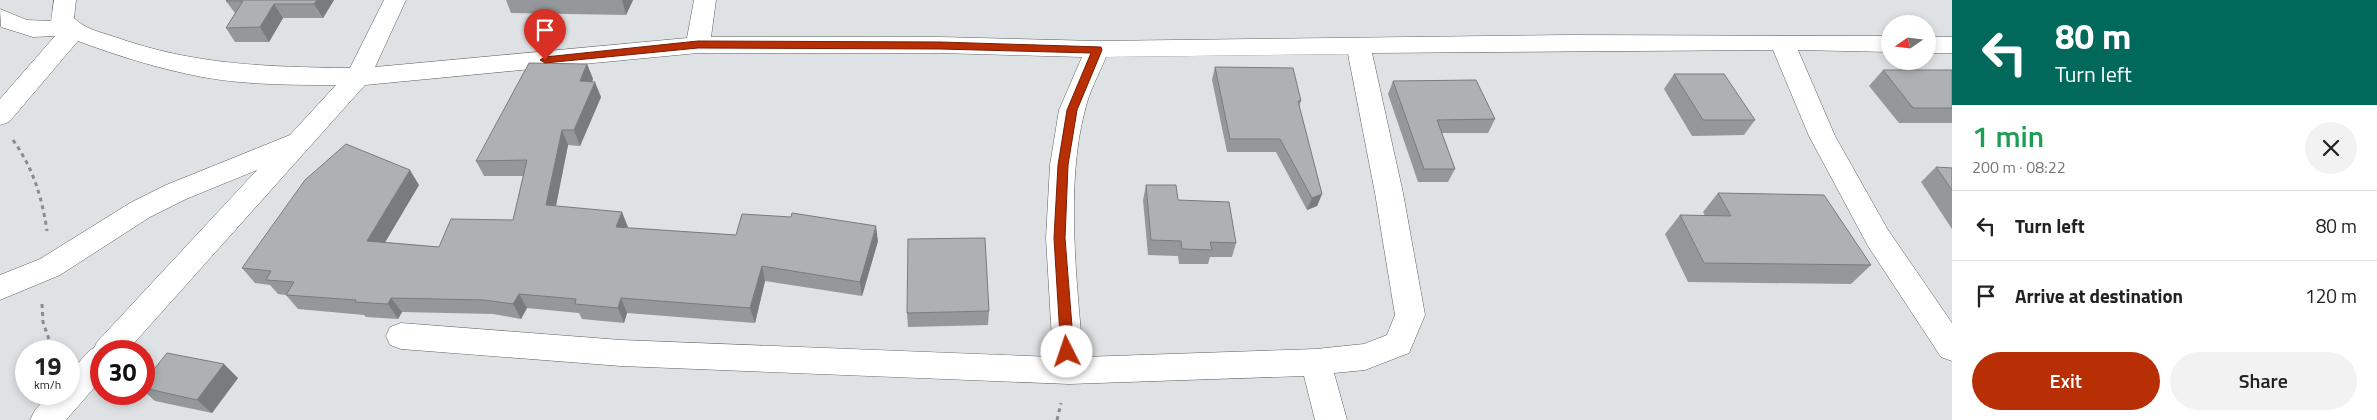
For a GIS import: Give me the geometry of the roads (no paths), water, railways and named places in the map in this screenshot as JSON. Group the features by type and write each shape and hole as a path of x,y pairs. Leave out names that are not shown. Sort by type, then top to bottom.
{"street":[{"path":"65,0 62,20 71,29"},
{"path":"118,340 358,77 395,0"},
{"path":"698,45 705,0"},
{"path":"0,17 17,27 31,30 71,29 127,50 204,69 273,76 358,77 698,45 940,45 1097,50 1358,45 1782,42 1881,44"},
{"path":"5,127 71,29"},
{"path":"1782,42 1822,136 1878,238 1952,348"},
{"path":"401,336 463,343 706,357 1069,370 1316,362 1365,357 1398,344 1410,315 1389,193 1358,45"},
{"path":"1936,45 1952,45"},
{"path":"1069,370 1060,238 1063,165 1072,110 1097,50"},
{"path":"0,288 50,267 140,210 176,192 263,157 305,137"},
{"path":"1316,362 1331,420"},
{"path":"46,420 90,371"}]}
